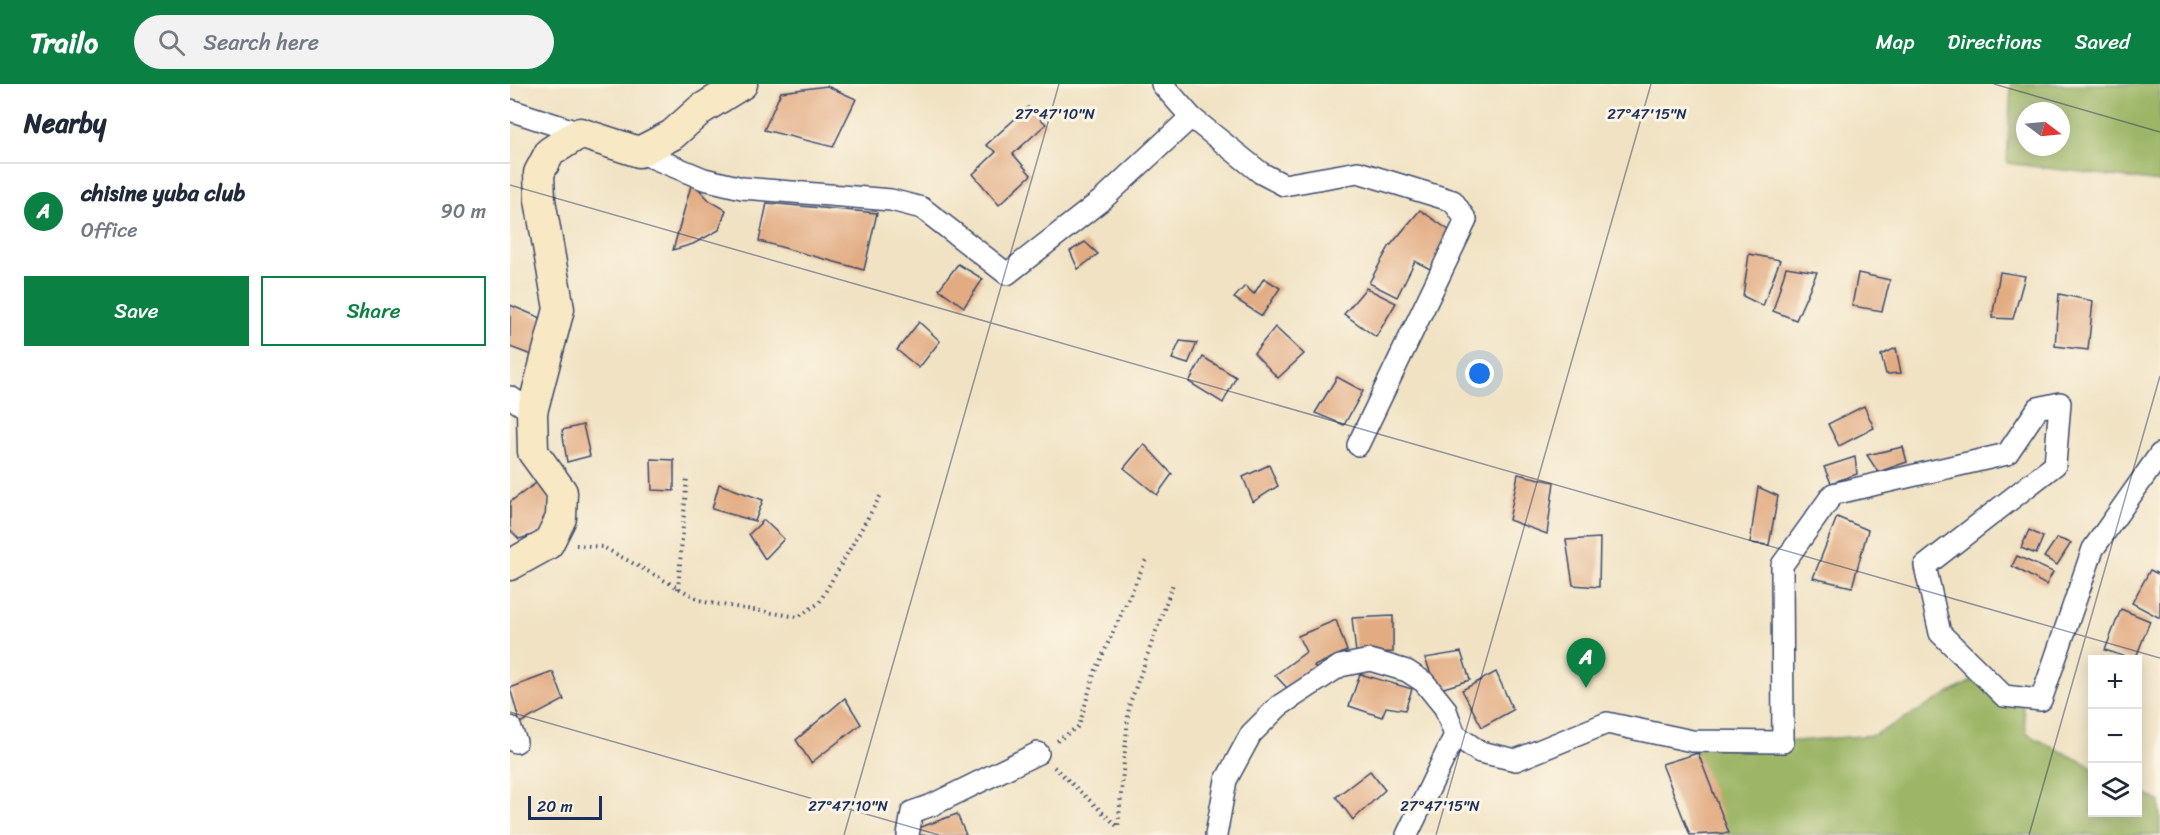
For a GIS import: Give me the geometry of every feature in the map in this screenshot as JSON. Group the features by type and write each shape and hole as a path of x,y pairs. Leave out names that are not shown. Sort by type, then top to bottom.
{"street":[{"path":"639,152 672,135 700,110 742,84"},
{"path":"1162,84 1191,117 1261,172 1284,185 1358,172 1453,201 1466,220 1358,445"},
{"path":"510,110 639,152 704,179 742,188 891,200 922,208 1007,274 1103,199 1191,117"},
{"path":"510,566 548,544 561,518 561,492 533,452 521,405 559,309 540,200 540,174 550,152 580,133"},
{"path":"1216,835 1226,780 1251,734 1279,706 1340,666 1370,660 1407,671 1424,682 1445,708 1455,735 1480,752 1516,760 1607,723 1692,741 1783,742 1782,565 1833,494 2007,454 2038,408 2060,403 2055,465 1925,566 1940,633 2004,696 2041,700 2093,549 2160,454"},
{"path":"1407,835 1455,735"},
{"path":"908,835 912,812 932,805 1038,753"}],"path":[{"path":"678,589 687,476"},
{"path":"548,544 603,547 704,602 798,617 819,603 882,493"},
{"path":"1146,560 1094,674 1079,726 1038,753 1118,827 1129,706 1173,584"}],"green space":[{"path":"2011,84 2160,84 2160,182 2007,163"},
{"path":"1982,675 2021,698 2027,734 2088,765 2088,817 2142,817 2142,792 2160,802 2160,835 1716,835 1692,741 1783,742 1875,735"}],"building":[{"path":"827,86 856,99 833,147 764,130 781,92"},
{"path":"1028,107 1046,124 1013,154 1031,175 999,205 973,174 996,152 986,145"},
{"path":"692,182 710,201 726,210 719,230 693,244 673,250"},
{"path":"767,203 877,213 864,270 759,241"},
{"path":"1420,210 1450,231 1430,269 1415,261 1397,297 1369,283 1389,247"},
{"path":"1085,242 1098,254 1078,269 1070,251"},
{"path":"1749,254 1780,260 1763,306 1743,296"},
{"path":"958,264 983,279 964,307 939,289"},
{"path":"1786,267 1817,272 1796,320 1773,311"},
{"path":"2000,272 2025,276 2013,319 1992,318"},
{"path":"1858,273 1890,280 1882,311 1852,306"},
{"path":"1264,278 1280,288 1262,316 1234,298 1245,286 1254,294"},
{"path":"1366,288 1396,303 1376,337 1344,314"},
{"path":"2059,294 2093,301 2088,350 2055,346"},
{"path":"510,305 543,319 534,356 510,347"},
{"path":"919,322 940,341 919,368 897,350"},
{"path":"1275,327 1304,354 1278,378 1254,353"},
{"path":"1180,341 1197,343 1188,364 1172,359"},
{"path":"1896,348 1901,373 1886,374 1881,355"},
{"path":"1203,357 1236,377 1223,403 1189,382"},
{"path":"1337,377 1363,391 1344,425 1315,413"},
{"path":"1864,406 1874,428 1839,446 1828,424"},
{"path":"583,425 590,456 567,462 562,430"},
{"path":"1144,444 1172,474 1157,495 1124,468"},
{"path":"1903,447 1907,462 1878,472 1867,455"},
{"path":"1855,457 1857,474 1831,483 1824,467"},
{"path":"651,459 674,460 674,491 652,490"},
{"path":"1269,465 1278,486 1253,502 1243,477"},
{"path":"1518,474 1554,482 1547,534 1509,520"},
{"path":"543,478 553,521 539,533 519,539 510,530 510,502"},
{"path":"719,484 763,500 755,521 712,509"},
{"path":"1758,487 1778,496 1769,545 1750,543"},
{"path":"1837,517 1868,530 1852,587 1813,578"},
{"path":"764,520 784,539 765,559 749,534"},
{"path":"2029,530 2043,537 2036,554 2021,548"},
{"path":"1600,538 1599,587 1573,585 1566,540"},
{"path":"2057,538 2071,543 2057,565 2044,557"},
{"path":"2017,556 2053,572 2046,585 2012,566"},
{"path":"2150,570 2160,575 2160,618 2132,603"},
{"path":"2121,609 2150,621 2137,655 2120,655 2105,650"},
{"path":"1393,616 1393,652 1356,653 1352,618"},
{"path":"1336,620 1347,651 1314,666 1319,674 1290,691 1275,675 1306,652 1298,636"},
{"path":"1461,652 1470,680 1437,690 1425,658"},
{"path":"553,672 564,700 520,723 510,688"},
{"path":"1496,672 1513,710 1482,727 1462,690"},
{"path":"1360,674 1412,689 1405,710 1386,707 1382,717 1349,706"},
{"path":"845,698 861,724 811,763 796,740"},
{"path":"1698,753 1729,833 1690,835 1662,764"},
{"path":"1370,771 1385,790 1353,820 1336,797"},
{"path":"957,814 966,835 912,835 910,831"}],"place":[{"name":"chisine yuba club","path":"1586,688"}]}
